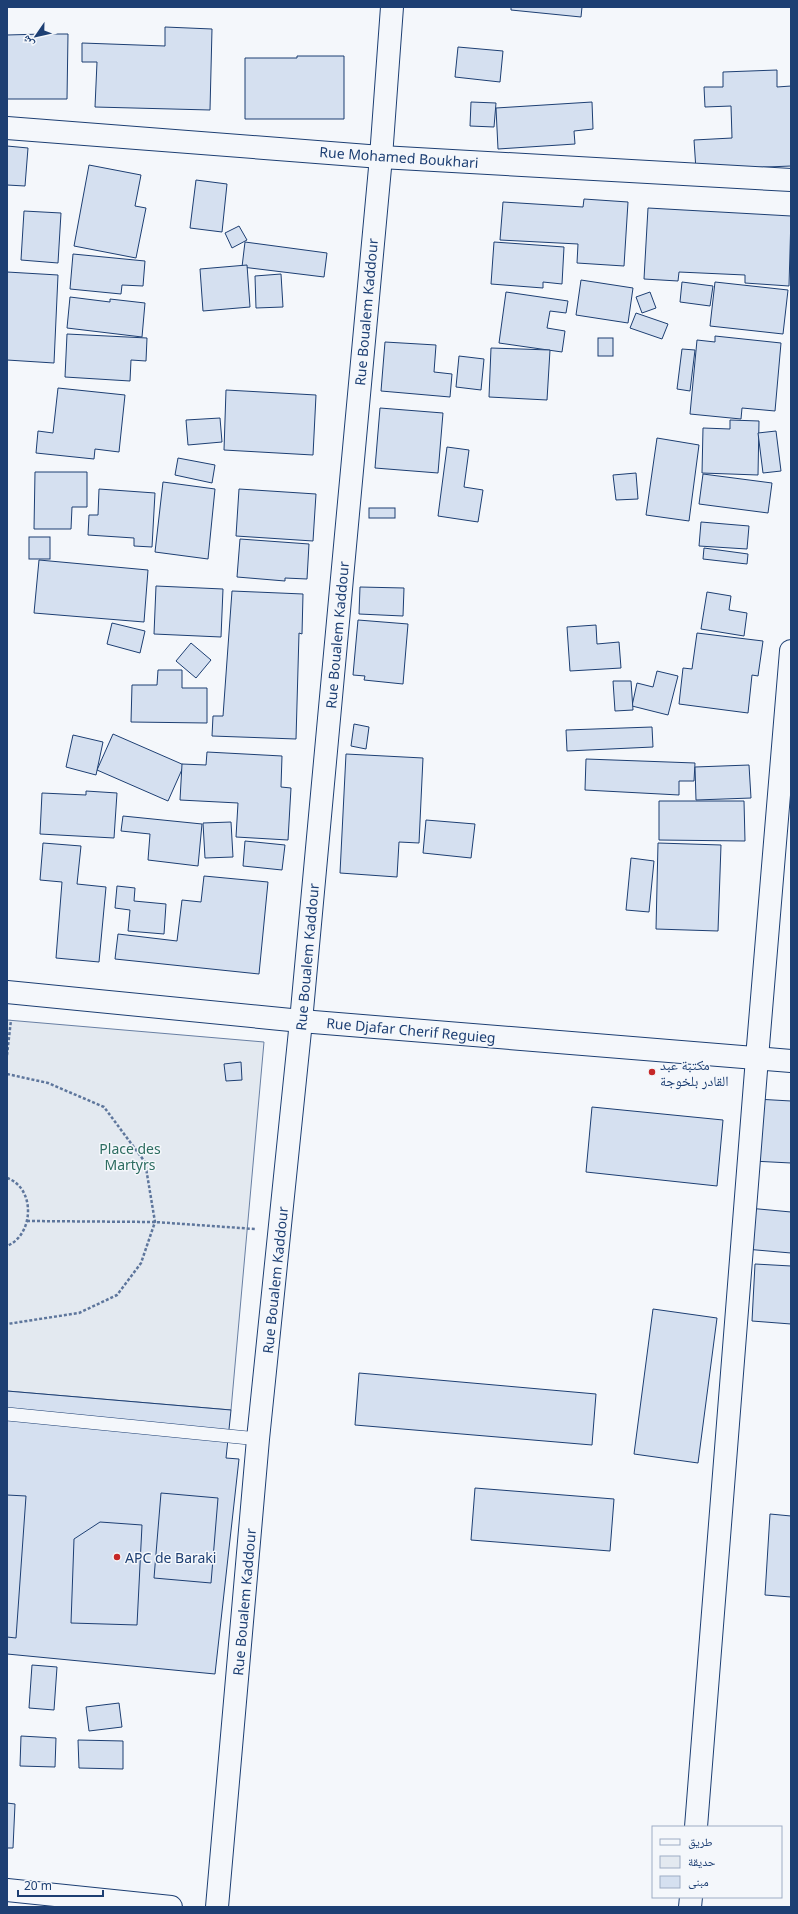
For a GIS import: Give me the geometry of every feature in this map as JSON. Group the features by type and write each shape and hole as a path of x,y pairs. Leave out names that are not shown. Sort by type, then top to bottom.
{"street":[{"name":"Rue Boualem Kaddour","path":"217,1907 258,1439 301,1021 380,157 392,7"},
{"name":"Rue Mohamed Boukhari","path":"7,128 380,157 791,180"},
{"path":"696,1826 791,651"},
{"name":"Rue Djafar Cherif Reguieg","path":"7,992 301,1021 791,1061"},
{"path":"7,1890 171,1907"}],"lane":[{"path":"7,1414 258,1439"}],"path":[{"path":"7,1055 11,1020"},
{"path":"7,1074 48,1083 104,1107 145,1162 155,1222 141,1264 117,1294 79,1313 7,1324"},
{"path":"7,1178 20,1188 28,1208 27,1221 21,1235 12,1244 7,1246"},
{"path":"27,1221 155,1222 280,1230"}],"green space":[{"name":"Place des Martyrs","path":"7,1020 264,1042 231,1410 7,1391"}],"building":[{"path":"511,7 582,7 581,17 511,10"},
{"path":"165,27 212,29 210,110 95,107 97,62 82,62 82,43 165,46"},
{"path":"68,34 67,99 7,99 7,35"},
{"path":"458,47 503,51 500,82 455,77"},
{"path":"297,56 344,56 344,119 245,119 245,58 297,58"},
{"path":"777,70 777,87 791,86 791,166 696,170 694,140 732,138 731,106 705,107 704,87 723,87 723,72"},
{"path":"471,102 496,103 494,127 470,126"},
{"path":"592,102 593,129 574,131 575,144 498,149 496,108"},
{"path":"7,146 28,148 25,186 7,185"},
{"path":"89,165 141,175 135,206 146,208 136,258 74,246"},
{"path":"196,180 227,184 222,232 190,228"},
{"path":"584,199 628,202 624,266 577,263 578,244 500,240 503,202 583,207"},
{"path":"648,208 791,216 789,286 745,283 745,275 679,272 678,281 644,279"},
{"path":"24,211 61,213 58,263 21,260"},
{"path":"239,226 247,240 232,248 225,233"},
{"path":"245,242 327,253 324,277 242,267"},
{"path":"494,242 564,247 562,284 543,282 543,288 491,284"},
{"path":"73,254 145,261 143,286 122,285 121,294 70,289"},
{"path":"247,265 250,307 203,311 200,269"},
{"path":"7,272 58,275 54,363 7,360"},
{"path":"281,274 283,307 256,308 255,276"},
{"path":"581,280 633,288 628,323 576,315"},
{"path":"682,282 713,286 710,306 680,302"},
{"path":"715,282 788,290 783,334 710,326"},
{"path":"506,292 568,301 566,313 550,311 547,328 565,331 562,352 499,343"},
{"path":"650,292 656,308 642,313 636,297"},
{"path":"70,297 110,302 110,299 145,303 142,337 67,328"},
{"path":"636,313 668,324 662,339 630,328"},
{"path":"67,334 147,338 146,361 131,360 130,381 65,377"},
{"path":"715,336 781,343 775,411 742,408 741,419 690,414 697,340 715,342"},
{"path":"598,338 613,338 613,356 598,356"},
{"path":"385,342 436,345 434,372 452,374 450,397 381,391"},
{"path":"491,348 550,350 547,400 489,397"},
{"path":"682,349 695,350 690,391 677,389"},
{"path":"459,356 484,359 481,390 456,387"},
{"path":"58,388 125,395 119,452 95,449 94,459 36,453 38,431 53,433"},
{"path":"226,390 316,395 313,455 224,450"},
{"path":"380,408 443,413 438,473 375,468"},
{"path":"220,418 222,442 188,445 186,420"},
{"path":"730,420 759,421 758,475 702,473 703,428 730,429"},
{"path":"776,431 781,471 763,473 758,433"},
{"path":"657,438 699,445 689,521 646,515"},
{"path":"447,447 469,450 464,487 483,490 478,522 438,516"},
{"path":"178,458 215,465 212,483 175,475"},
{"path":"35,472 87,472 87,507 72,507 71,529 34,529"},
{"path":"636,473 638,499 616,500 613,475"},
{"path":"703,474 772,483 768,513 699,504"},
{"path":"163,482 215,489 208,559 155,552"},
{"path":"99,489 155,493 152,547 134,546 134,538 88,535 89,515 98,515"},
{"path":"239,489 316,494 313,541 236,536"},
{"path":"369,508 395,508 395,518 369,518"},
{"path":"701,522 749,526 747,549 699,546"},
{"path":"29,537 50,537 50,559 29,559"},
{"path":"240,539 309,544 307,579 285,578 285,581 237,577"},
{"path":"704,548 748,554 747,564 703,559"},
{"path":"39,560 148,570 144,622 34,613"},
{"path":"156,586 223,589 221,637 154,634"},
{"path":"360,587 404,588 403,616 359,614"},
{"path":"232,591 303,594 302,634 299,633 296,739 212,736 213,716 223,716"},
{"path":"707,592 731,596 729,610 747,613 744,636 701,629"},
{"path":"358,620 408,624 403,684 364,680 365,676 353,675"},
{"path":"112,623 145,631 140,653 107,644"},
{"path":"596,625 597,644 619,642 621,668 570,671 567,627"},
{"path":"697,633 763,641 758,676 752,675 748,713 679,704 683,668 692,669"},
{"path":"191,643 211,660 196,678 176,661"},
{"path":"158,670 182,670 182,688 207,688 207,723 131,722 132,685 157,685"},
{"path":"657,671 678,676 668,715 632,706 637,683 653,687"},
{"path":"613,681 631,681 633,710 615,711"},
{"path":"354,724 369,727 366,749 351,746"},
{"path":"652,727 653,747 567,751 566,730"},
{"path":"113,734 184,765 168,801 97,770"},
{"path":"73,735 103,742 96,775 66,767"},
{"path":"207,752 282,756 281,787 291,788 288,840 236,837 238,803 180,800 182,764 206,765"},
{"path":"346,754 423,758 419,843 399,842 397,877 340,873"},
{"path":"586,759 695,763 694,781 679,781 679,795 585,790"},
{"path":"749,765 751,798 696,800 695,767"},
{"path":"86,791 117,793 114,838 40,834 42,793 86,795"},
{"path":"659,801 744,801 745,841 659,840"},
{"path":"123,816 202,824 198,866 148,860 150,834 121,831"},
{"path":"426,820 475,824 471,858 423,853"},
{"path":"231,822 233,857 205,858 203,823"},
{"path":"245,841 285,845 282,870 243,866"},
{"path":"43,843 81,846 77,884 106,887 99,962 56,958 62,882 40,880"},
{"path":"658,843 721,845 718,931 656,929"},
{"path":"631,858 654,861 649,912 626,910"},
{"path":"204,876 268,882 259,974 115,959 118,934 177,941 182,900 201,902"},
{"path":"117,886 135,888 134,901 166,904 164,934 128,931 130,910 115,908"},
{"path":"241,1062 242,1080 226,1081 224,1064"},
{"path":"756,1099 791,1101 791,1163 752,1161"},
{"path":"592,1107 723,1120 717,1186 586,1172"},
{"path":"748,1208 791,1212 791,1253 745,1249"},
{"path":"755,1264 791,1266 791,1324 752,1321"},
{"path":"653,1309 717,1318 698,1463 634,1454"},
{"path":"359,1373 596,1394 592,1445 355,1425"},
{"name":"APC de Baraki","path":"7,1391 231,1410 226,1458 239,1459 215,1674 7,1654"},
{"path":"475,1488 614,1499 610,1551 471,1540"},
{"path":"161,1493 218,1498 211,1583 154,1578"},
{"path":"7,1495 26,1496 16,1638 7,1637"},
{"path":"770,1514 791,1516 791,1597 765,1595"},
{"path":"100,1522 142,1525 137,1625 71,1623 74,1539"},
{"path":"32,1665 57,1667 54,1710 29,1708"},
{"path":"119,1703 122,1727 89,1731 86,1707"},
{"path":"21,1736 56,1738 55,1767 20,1766"},
{"path":"78,1740 123,1741 123,1769 79,1768"},
{"path":"7,1803 15,1804 13,1848 7,1848"}],"place":[{"name":"مكتبة عبد القادر بلخوجة","path":"652,1072"},
{"name":"APC de Baraki","path":"117,1557"}]}
